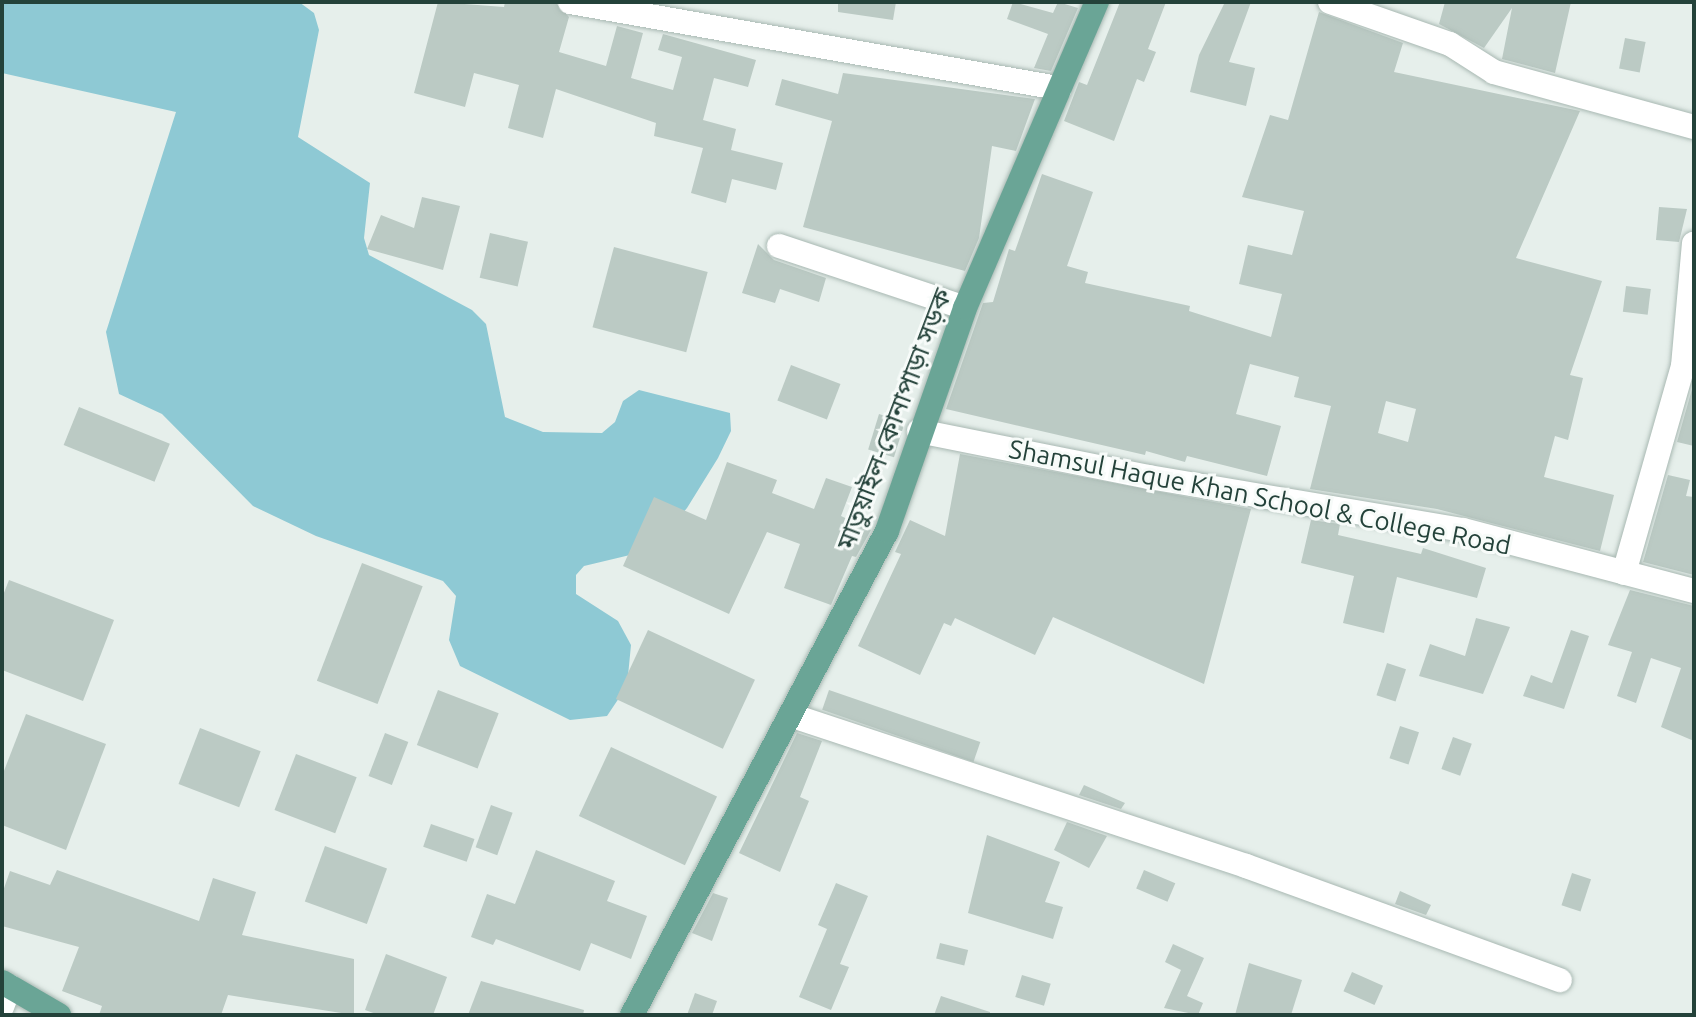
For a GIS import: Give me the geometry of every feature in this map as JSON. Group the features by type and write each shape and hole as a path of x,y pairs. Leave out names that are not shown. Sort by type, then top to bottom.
{"main road":[{"name":"মাতুয়াইল-কোনাপাড়া সড়ক","path":"632,1015 793,716 887,531 919,431 965,308 1097,2"},
{"path":"5,991 59,1015"}],"street":[{"path":"570,2 1059,88"},
{"path":"1330,2 1450,44 1494,72 1694,127"},
{"path":"1624,573 1688,367 1694,243"},
{"path":"779,246 965,308"},
{"name":"Shamsul Haque Khan School & College Road","path":"919,431 1149,477 1463,530 1694,591"},
{"path":"793,716 1246,866 1560,980"}],"water":[{"path":"2,2 299,2 314,13 319,30 298,137 370,183 364,238 369,255 472,310 486,324 505,417 543,432 602,433 615,422 623,401 639,390 730,413 731,431 718,458 687,508 661,539 630,555 584,566 576,575 576,594 618,621 631,645 627,686 607,716 570,720 460,666 449,640 456,596 443,581 316,536 253,506 162,414 119,394 106,332 176,112 2,73"}],"building":[{"path":"438,2 504,7 505,2 555,2 569,17 559,52 606,66 617,26 643,33 631,78 673,90 682,57 658,50 663,34 756,60 748,87 714,78 703,120 736,129 731,150 783,163 776,190 732,179 726,203 691,193 703,148 654,136 656,123 556,89 543,138 508,128 519,85 474,73 465,107 414,93"},
{"path":"838,2 896,2 893,20 838,12"},
{"path":"1013,2 1053,13 1058,2 1078,8 1051,71 1034,68 1048,34 1007,19"},
{"path":"1120,2 1166,2 1148,49 1156,52 1144,82 1137,79 1114,141 1064,121 1079,82 1087,85"},
{"path":"1225,2 1251,2 1229,62 1255,68 1246,106 1190,92 1199,55"},
{"path":"1445,2 1571,2 1555,73 1502,59 1512,8 1484,48 1439,24"},
{"path":"1319,12 1403,43 1394,72 1580,111 1516,258 1602,281 1570,375 1583,378 1568,440 1555,436 1544,477 1614,495 1600,551 1437,509 1310,489 1331,406 1294,397 1299,377 1250,364 1236,414 1281,426 1267,476 1187,456 1185,462 1146,451 1145,455 946,409 983,303 993,302 1009,249 1015,251 1042,174 1093,192 1067,266 1088,272 1085,283 1190,306 1189,311 1271,337 1282,294 1239,284 1248,245 1292,255 1304,211 1242,197 1270,115 1288,120","holes":["1386,401 1416,409 1408,442 1378,433"]},
{"path":"1625,38 1646,42 1640,72 1619,68"},
{"path":"843,73 1035,99 1016,151 992,146 979,238 965,271 803,227 832,121 775,105 782,79 838,94"},
{"path":"422,197 460,206 443,270 367,249 381,215 414,228"},
{"path":"1659,207 1687,209 1679,242 1656,240"},
{"path":"490,233 528,242 518,287 480,278"},
{"path":"758,244 774,260 826,278 819,302 780,289 775,303 742,293"},
{"path":"614,247 708,272 686,352 593,327"},
{"path":"1626,286 1651,289 1648,315 1623,312"},
{"path":"791,365 840,384 827,419 777,400"},
{"path":"1694,382 1694,446 1677,442"},
{"path":"79,407 170,444 155,482 64,445"},
{"path":"879,414 905,422 894,457 868,449"},
{"path":"960,454 1251,509 1204,684 1053,617 1035,655 955,618 951,626 944,623 920,675 858,646 901,554 895,552 910,520 945,536"},
{"path":"727,462 777,480 772,493 814,509 826,478 852,487 841,516 871,530 856,557 852,556 831,605 784,588 800,544 767,532 729,614 623,566 654,497 706,520"},
{"path":"1668,475 1690,480 1686,496 1694,497 1694,575 1643,562"},
{"path":"1311,520 1340,524 1338,535 1421,554 1423,548 1486,568 1477,598 1397,577 1384,633 1343,623 1354,576 1301,563"},
{"path":"362,563 423,586 378,704 317,681"},
{"path":"9,580 114,620 83,701 2,670 2,598"},
{"path":"1630,590 1694,606 1694,741 1661,727 1681,668 1651,658 1636,703 1617,696 1632,652 1608,645"},
{"path":"1476,618 1510,627 1483,694 1419,676 1430,644 1465,656"},
{"path":"648,630 755,680 723,749 616,699"},
{"path":"1571,630 1589,636 1564,709 1523,696 1531,675 1552,683"},
{"path":"1387,663 1406,669 1396,702 1376,695"},
{"path":"438,690 499,713 478,768 417,745"},
{"path":"829,690 980,742 973,762 822,710"},
{"path":"26,714 106,744 66,850 2,825 2,776"},
{"path":"1400,726 1419,732 1409,765 1389,758"},
{"path":"200,728 261,751 239,807 178,784"},
{"path":"385,733 408,742 392,785 369,776"},
{"path":"797,733 822,741 800,797 809,801 780,872 739,853"},
{"path":"1453,737 1472,744 1460,776 1441,769"},
{"path":"611,747 717,796 685,865 579,816"},
{"path":"296,754 357,777 335,833 274,810"},
{"path":"1084,785 1125,803 1121,809 1079,795"},
{"path":"491,805 513,813 497,855 476,847"},
{"path":"1067,822 1107,836 1089,868 1054,850"},
{"path":"431,824 474,839 467,862 423,847"},
{"path":"987,835 1060,862 1045,902 1063,907 1053,939 968,913"},
{"path":"325,846 387,869 367,924 305,901"},
{"path":"536,850 615,881 607,901 647,916 631,959 591,943 580,971 496,939 493,945 471,937 487,894 515,904"},
{"path":"57,870 199,921 213,878 256,892 242,935 354,959 354,1015 228,995 221,1015 99,1015 102,1006 62,991 79,947 2,926 2,894 10,871 50,885"},
{"path":"1144,870 1175,883 1167,902 1136,888"},
{"path":"1572,873 1591,879 1581,912 1561,905"},
{"path":"836,883 868,896 840,964 849,967 831,1010 799,997 827,929 818,925"},
{"path":"1400,891 1431,905 1426,915 1395,904"},
{"path":"713,893 728,898 712,941 692,933"},
{"path":"940,943 968,950 964,966 936,959"},
{"path":"1173,944 1204,958 1187,996 1203,1003 1198,1015 1164,1008 1181,970 1165,962"},
{"path":"386,954 447,977 433,1015 379,1015 365,1010"},
{"path":"1249,963 1302,980 1291,1015 1235,1015"},
{"path":"1352,972 1383,986 1375,1005 1343,991"},
{"path":"1022,975 1051,984 1044,1006 1015,997"},
{"path":"481,981 584,1010 583,1015 468,1015"},
{"path":"695,993 717,1001 712,1015 687,1015"},
{"path":"941,996 990,1012 990,1015 934,1015"}]}
